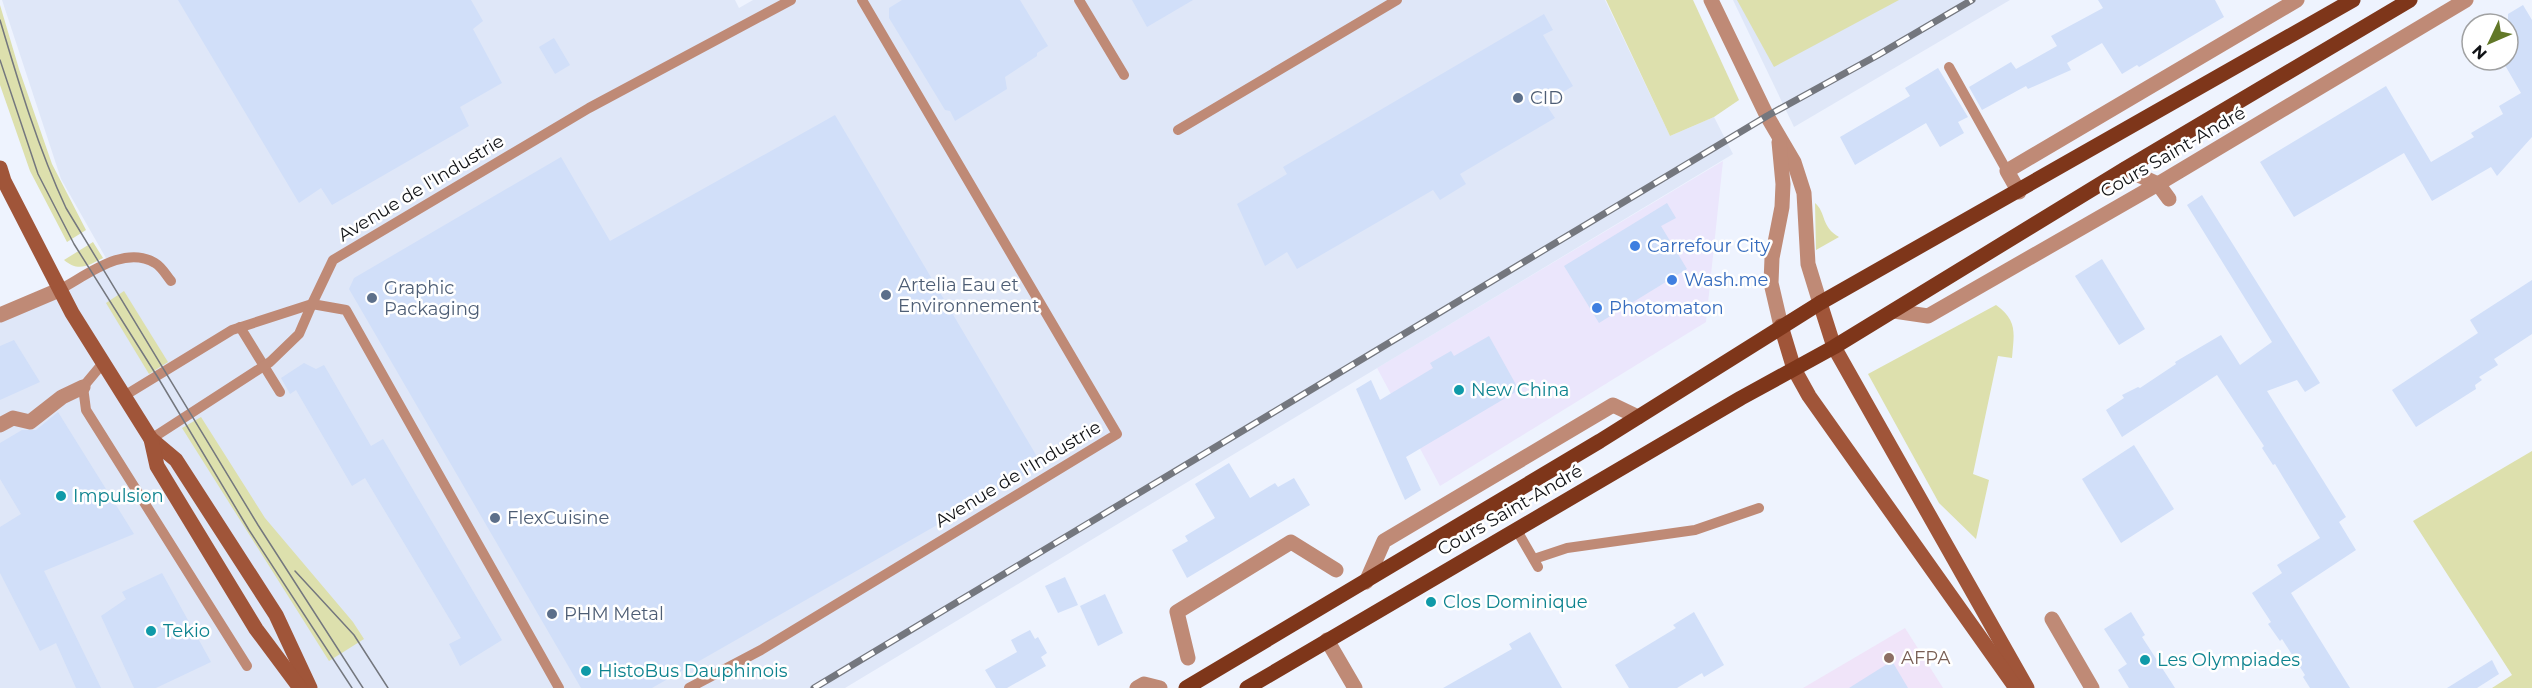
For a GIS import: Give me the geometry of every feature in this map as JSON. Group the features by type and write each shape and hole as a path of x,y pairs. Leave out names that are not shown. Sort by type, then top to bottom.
{"main road":[{"name":"Cours Saint-André","path":"1186,688 1638,417 1820,303 2019,192 2353,0"},
{"name":"Cours Saint-André","path":"1247,688 1516,529 1834,347 2125,169 2410,0"},
{"path":"0,168 4,181 59,290 151,439 158,466 256,629 300,688"},
{"path":"1820,303 1834,347 2027,688"},
{"path":"1781,326 1794,369 1809,396 2016,688"},
{"path":"151,439 176,460 276,615 310,688"}],"street":[{"path":"1712,0 1767,116 1794,162 1804,193 1808,264 1820,303"},
{"path":"2019,192 2007,171 2297,0"},
{"name":"Cours Saint-André","path":"1894,311 1928,316 2158,184 2466,0"},
{"path":"1779,136 1783,184 1782,207 1772,258 1772,283 1781,326"},
{"path":"2125,169 2158,184 2169,199"},
{"path":"0,315 59,290"},
{"path":"0,425 14,418 30,422 62,397 83,387"},
{"name":"Cours Saint-André","path":"1366,582 1383,541 1613,405 1638,417"},
{"path":"1188,658 1177,612 1291,542 1336,570"},
{"path":"2052,619 2092,688"},
{"path":"1327,640 1355,688"},
{"path":"1137,688 1144,684 1160,688"}],"lane":[{"name":"Avenue de l'Industrie","path":"151,439 264,366 299,334 333,260 589,108 791,0"},
{"name":"Avenue de l'Industrie","path":"689,688 761,650 1117,434 862,0"},
{"path":"1079,0 1124,75"},
{"path":"1178,130 1396,0"},
{"path":"1949,67 2007,171"},
{"path":"59,290 112,260 132,257 147,259 158,264 171,281"},
{"path":"124,396 240,327 312,304 346,310 559,688"},
{"path":"240,327 280,392"},
{"path":"103,363 83,387 86,410 247,666"},
{"path":"1516,529 1536,563 1567,548 1695,530 1759,508"},
{"path":"274,652 289,645"}],"shaded area":[{"path":"2,0 735,0 739,8 753,0 1605,0 1670,136 1714,117 1733,154 845,688 0,688 0,318 111,267 61,179"},
{"path":"1733,0 2010,0 1794,127"},
{"path":"1723,161 1706,322 1440,486 1377,368"},
{"name":"AFPA","path":"1905,628 1943,688 1803,688"}],"green space":[{"path":"1606,0 1693,0 1739,100 1714,117 1670,136"},
{"path":"1737,0 1899,0 1774,67"},
{"path":"0,5 19,69 52,164 86,230 67,242 30,171 0,85"},
{"path":"1815,203 1829,229 1839,237 1816,250"},
{"path":"93,242 103,258 79,267 64,260"},
{"path":"124,291 168,362 149,374 106,303"},
{"path":"1996,305 2011,322 2014,334 2013,349 2012,358 1998,356 1973,474 1989,480 1976,539 1939,503 1868,374"},
{"path":"201,417 265,518 353,622 364,639 329,661 182,428"},
{"path":"2532,451 2532,688 2492,688 2512,675 2413,521"}],"building":[{"path":"178,0 471,0 483,21 473,29 502,83 460,107 469,126 332,205 321,188 299,203"},
{"path":"902,0 1020,0 1048,46 1005,77 1007,89 955,121 950,111 945,110 889,18 889,8"},
{"path":"1132,0 1193,0 1147,27"},
{"path":"2098,0 2215,0 2224,17 2139,67 2137,65 2122,74 2102,43 2067,63 2071,70 2028,89 2026,86 1982,110 1969,87 2011,62 2016,69 2057,46 2051,36 2103,8"},
{"path":"2523,5 2532,20 2532,137 2497,176 2491,167 2432,201 2404,153 2294,217 2260,162 2386,86 2431,162 2474,137 2471,133 2503,114 2499,106 2521,93 2509,72 2520,72 2520,12 2511,12"},
{"path":"1544,14 1553,30 1543,35 1573,86 1545,103 1555,118 1460,174 1466,184 1440,200 1433,190 1297,269 1287,252 1265,266 1237,204 1287,174 1283,167"},
{"path":"554,38 570,65 555,74 539,47"},
{"path":"1938,68 1968,117 1958,122 1964,133 1940,147 1926,123 1855,165 1840,137 1910,96 1905,88"},
{"path":"835,115 1042,465 652,688 581,688 349,289 354,278 561,157 610,241"},
{"path":"2202,195 2320,383 2305,392 2297,380 2267,391 2346,517 2339,522 2356,550 2291,593 2350,688 2310,688 2303,677 2305,675 2282,639 2280,641 2268,624 2271,622 2252,593 2282,573 2277,565 2320,538 2275,464 2273,465 2262,448 2264,446 2217,375 2122,437 2106,410 2124,398 2122,395 2140,388 2176,364 2175,362 2221,335 2240,365 2272,342 2187,205"},
{"name":"Carrefour City","path":"1667,203 1676,218 1661,226 1687,269 1599,323 1564,266"},
{"path":"2102,259 2145,329 2119,345 2075,276"},
{"path":"2532,280 2532,334 2494,359 2498,365 2479,377 2482,380 2475,385 2476,389 2416,427 2392,390 2478,333 2470,320"},
{"name":"New China","path":"1489,336 1519,390 1406,457 1421,490 1405,500 1356,389 1371,380 1380,400 1433,368 1430,363 1451,351 1454,356"},
{"path":"14,340 40,382 0,400 0,346"},
{"path":"304,363 316,369 324,365 371,446 383,439 502,640 460,666 449,644 461,638 365,478 352,486 296,390 290,394 281,378"},
{"name":"Impulsion","path":"58,412 134,534 44,571 101,688 76,688 56,643 40,651 0,573 0,527 21,514 0,479 0,443 22,430 36,430"},
{"path":"2134,445 2174,509 2121,543 2082,479"},
{"path":"1229,463 1250,498 1275,483 1278,487 1294,478 1310,505 1187,578 1172,550 1188,541 1185,536 1215,518 1195,484"},
{"name":"Tekio","path":"162,573 211,662 156,688 134,688 101,616 126,599 122,592"},
{"path":"1065,577 1078,605 1058,613 1045,586"},
{"path":"1105,594 1123,633 1098,646 1080,606"},
{"path":"1694,612 1724,665 1704,677 1702,673 1677,688 1629,688 1615,665 1676,628 1673,625"},
{"path":"2131,612 2145,635 2142,637 2175,688 2129,688 2118,670 2127,664 2104,629"},
{"path":"1030,630 1035,639 1038,637 1047,653 1041,657 1046,666 1007,688 996,688 985,670 1017,652 1011,640"},
{"path":"1530,632 1562,688 1443,688 1512,649 1509,644"},
{"path":"2492,660 2499,674 2477,688 2447,688"},
{"path":"1892,661 1908,688 1849,688"}],"tram line":[{"path":"0,20 38,139 66,208 258,525 363,688"},
{"path":"0,60 38,174 74,244 157,376 249,530 352,688"},
{"path":"295,571 354,635 388,688"}],"railway":[{"path":"814,688 1767,116 1972,0"}],"place":[{"name":"CID","path":"1518,98"},
{"name":"Carrefour City","path":"1635,246"},
{"name":"Wash.me","path":"1672,280"},
{"name":"Artelia Eau et Environnement","path":"886,295"},
{"name":"Graphic Packaging","path":"372,298"},
{"name":"Photomaton","path":"1597,308"},
{"name":"New China","path":"1459,390"},
{"name":"Impulsion","path":"61,496"},
{"name":"FlexCuisine","path":"495,518"},
{"name":"Clos Dominique","path":"1431,602"},
{"name":"PHM Metal","path":"552,614"},
{"name":"Tekio","path":"151,631"},
{"name":"AFPA","path":"1889,658"},
{"name":"Les Olympiades","path":"2145,660"},
{"name":"HistoBus Dauphinois","path":"586,671"}]}
